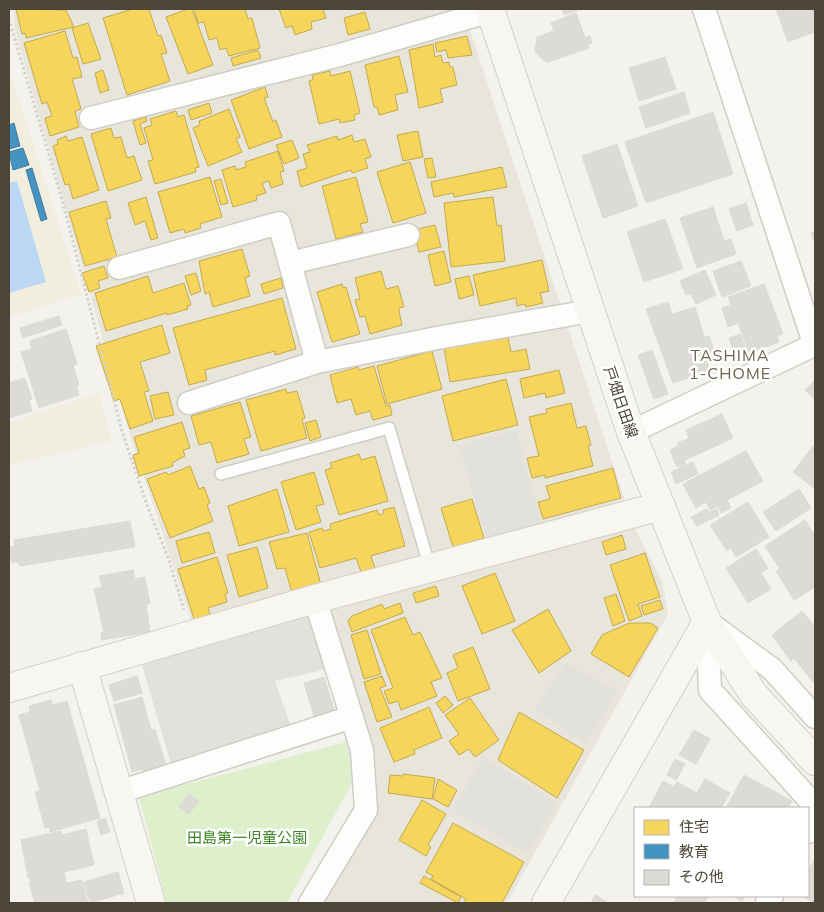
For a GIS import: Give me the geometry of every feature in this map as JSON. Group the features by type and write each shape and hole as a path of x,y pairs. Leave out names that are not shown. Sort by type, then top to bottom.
{"street":[{"path":"631,432 815,346 704,9"},
{"path":"91,118 340,55 491,10"},
{"name":"戸畑日田線","path":"491,10 631,432 707,622 754,695 815,761"},
{"path":"119,268 279,224 317,362"},
{"path":"290,263 408,235"},
{"path":"189,403 317,362 466,332 590,311"},
{"path":"9,688 315,599 661,506"},
{"path":"310,903 366,810 362,750 315,599"},
{"path":"707,622 772,669 815,717"},
{"path":"707,622 710,690 815,806"},
{"path":"546,903 707,622"},
{"path":"82,666 152,903"},
{"path":"119,792 352,717"},
{"path":"809,830 815,819"}],"lane":[{"path":"221,474 389,428 430,568"}],"path":[{"path":"9,19 61,196 122,431 147,505 169,560 192,634"}],"shaded area":[{"path":"12,9 463,9 627,507 194,628 130,435 15,30"},
{"path":"9,68 81,294 9,317"},
{"path":"99,393 112,441 9,465 9,422"},
{"path":"517,430 541,525 487,540 459,446"},
{"path":"632,523 662,581 668,614 507,903 320,903 373,816 370,755 329,602"},
{"path":"315,612 332,668 275,681 292,729 172,768 142,665"},
{"path":"565,663 618,690 585,744 535,709"},
{"path":"483,757 556,803 528,854 453,811"}],"green space":[{"name":"田島第一児童公園","path":"350,741 361,766 287,903 167,903 139,797"}],"water":[{"path":"17,181 46,282 9,293 9,183"}],"building: 住宅":[{"path":"16,9 66,10 74,27 26,38 25,33 22,34"},
{"path":"133,9 149,9 158,36 161,35 167,53 161,54 170,81 127,95 103,18"},
{"path":"192,9 213,65 188,74 166,17"},
{"path":"194,9 245,9 248,19 252,18 260,48 229,56 226,48 220,50 217,38 209,40 204,22 198,23"},
{"path":"279,9 323,9 326,18 311,22 312,29 295,35 292,26 286,28"},
{"path":"365,12 370,29 348,35 344,18"},
{"path":"88,23 101,59 83,64 72,28"},
{"path":"65,31 73,58 77,57 82,77 72,79 81,109 75,111 79,127 50,136 45,118 52,116 47,102 42,104 24,43"},
{"path":"467,36 472,55 448,58 446,50 437,52 435,43"},
{"path":"433,44 435,57 441,55 443,63 449,62 450,67 453,67 457,85 440,89 443,102 419,108 409,50"},
{"path":"258,50 261,58 233,66 231,58"},
{"path":"399,56 408,92 395,95 398,110 379,115 377,107 374,107 365,65"},
{"path":"103,70 109,90 100,93 95,73"},
{"path":"330,71 331,76 350,71 360,113 354,115 355,120 340,123 339,119 319,124 309,81 313,80 312,75"},
{"path":"265,87 268,97 264,98 273,122 276,120 282,137 249,149 231,100"},
{"path":"209,103 212,113 191,120 188,110"},
{"path":"229,109 240,137 236,139 242,152 208,166 193,128 200,125 199,121"},
{"path":"176,111 178,117 184,115 199,167 195,168 196,172 155,184 148,161 153,160 144,128 152,125 150,119"},
{"path":"146,117 147,121 140,124 146,143 140,145 133,121"},
{"path":"111,128 114,138 121,137 127,158 134,156 142,180 108,191 91,134"},
{"path":"418,131 423,157 403,161 397,135"},
{"path":"352,135 354,142 365,139 371,157 365,159 368,168 352,173 351,170 301,187 297,171 307,168 303,154 310,152 307,145 337,136 338,140"},
{"path":"66,136 68,141 82,137 99,190 73,199 69,184 65,185 53,146 58,144 57,140"},
{"path":"292,140 299,158 284,164 276,145"},
{"path":"278,151 284,171 280,172 283,184 271,188 269,181 262,183 266,193 256,196 257,200 233,207 222,170 235,166 236,170 246,167 245,162"},
{"path":"432,158 436,177 428,178 424,159"},
{"path":"410,162 426,213 393,223 377,172"},
{"path":"502,167 507,187 454,197 453,193 434,197 431,182"},
{"path":"210,177 222,217 200,224 201,228 185,233 184,229 170,233 158,192"},
{"path":"356,177 368,222 360,224 363,232 336,239 322,186"},
{"path":"221,179 228,203 221,205 214,181"},
{"path":"146,197 158,238 151,240 145,221 135,225 128,203"},
{"path":"493,197 497,226 501,225 505,261 451,267 444,203"},
{"path":"106,201 111,218 106,219 117,257 85,266 69,212"},
{"path":"435,225 441,247 419,252 414,230"},
{"path":"242,249 250,276 245,278 250,296 213,307 209,292 205,294 199,261"},
{"path":"444,251 451,282 435,286 428,255"},
{"path":"542,260 549,291 540,293 543,303 526,307 525,304 517,306 516,298 480,306 473,275"},
{"path":"104,266 108,278 98,281 100,288 89,292 82,273"},
{"path":"381,271 386,289 398,286 404,307 399,308 402,325 370,334 365,316 360,317 355,300 360,299 355,278"},
{"path":"196,273 201,291 191,295 185,276"},
{"path":"148,276 153,293 184,283 191,305 187,306 188,309 167,315 167,313 106,331 95,293"},
{"path":"469,276 474,295 459,299 455,279"},
{"path":"281,278 283,288 264,294 261,284"},
{"path":"342,284 343,288 346,287 360,334 332,342 317,292"},
{"path":"282,298 296,349 275,355 275,351 205,370 207,380 189,385 173,328"},
{"path":"162,325 170,353 140,362 149,391 144,392 153,421 130,429 120,399 114,401 96,346"},
{"path":"508,337 511,352 526,349 530,369 450,382 444,348"},
{"path":"432,351 442,389 387,404 377,366"},
{"path":"374,366 386,406 390,405 392,415 373,420 370,411 356,415 351,399 337,403 330,375 358,367 359,370"},
{"path":"559,370 565,393 546,398 545,393 524,398 520,379"},
{"path":"506,379 518,425 453,441 442,396"},
{"path":"286,389 287,393 297,391 305,418 302,419 307,438 261,451 246,400"},
{"path":"168,392 174,415 155,419 150,396"},
{"path":"240,402 251,437 244,439 249,454 217,463 211,442 199,445 191,416"},
{"path":"571,403 577,428 586,426 591,445 588,446 593,466 545,478 545,475 532,478 527,458 539,456 529,417 547,413 546,409"},
{"path":"316,420 321,437 310,441 305,423"},
{"path":"182,422 190,448 183,450 185,456 172,463 173,466 139,476 133,455 139,453 134,437"},
{"path":"359,454 361,460 375,456 388,501 339,515 325,470 332,468 330,463"},
{"path":"190,466 199,489 204,487 210,503 207,505 213,521 170,538 147,479 166,472 168,475"},
{"path":"613,468 621,498 543,519 538,502 550,499 546,486"},
{"path":"314,472 324,504 316,506 321,522 296,530 281,482"},
{"path":"277,489 289,532 239,546 228,506"},
{"path":"472,499 484,538 453,547 441,508"},
{"path":"394,507 405,546 371,556 375,568 361,572 356,558 320,568 309,532 322,528 323,531 331,529 330,524 377,510 379,515 384,513 383,510"},
{"path":"209,532 215,553 182,563 176,541"},
{"path":"307,533 322,589 293,597 285,568 277,569 269,542"},
{"path":"622,535 626,549 606,555 602,542"},
{"path":"257,547 268,588 239,597 227,555"},
{"path":"645,553 660,597 638,604 642,616 629,621 610,565"},
{"path":"217,557 228,593 225,594 227,602 208,608 211,617 195,622 178,569"},
{"path":"495,573 515,621 482,634 462,586"},
{"path":"436,586 439,596 416,603 413,593"},
{"path":"616,594 625,621 613,626 604,598"},
{"path":"660,600 663,609 644,615 641,606"},
{"path":"400,603 403,613 352,632 348,621 352,616 382,604 384,609"},
{"path":"548,609 571,651 539,673 512,630"},
{"path":"405,617 413,635 420,632 442,678 431,682 437,696 401,710 398,701 389,704 384,691 393,688 371,630"},
{"path":"629,623 651,623 658,628 629,677 591,654 602,635"},
{"path":"367,630 381,674 364,679 351,635"},
{"path":"473,647 490,689 458,701 447,673 458,668 453,655"},
{"path":"382,676 386,686 380,688 392,717 377,722 364,682"},
{"path":"445,696 453,705 443,713 436,703"},
{"path":"470,698 499,740 475,757 469,749 459,755 449,741 459,734 445,715"},
{"path":"429,707 442,738 414,750 415,754 394,762 380,728"},
{"path":"519,712 584,750 557,798 498,760"},
{"path":"403,774 435,778 432,799 388,793 390,775 403,776"},
{"path":"438,779 457,790 448,807 433,799"},
{"path":"422,800 446,814 428,845 431,847 426,856 399,840"},
{"path":"453,823 524,862 502,903 463,903 466,899 431,879 433,876 426,872"},
{"path":"424,876 461,897 458,903 420,883"}],"building: 教育":[{"path":"14,123 20,146 9,149 9,125"},
{"path":"23,148 29,165 13,170 9,152"},
{"path":"32,168 47,219 41,221 26,170"}],"building: その他":[{"path":"562,9 579,9 579,10 564,15"},
{"path":"776,9 815,9 815,35 814,32 788,42"},
{"path":"576,13 585,38 590,36 592,43 587,45 589,48 548,62 543,60 535,52 537,37 554,31 551,23"},
{"path":"665,57 676,89 639,101 629,68"},
{"path":"684,92 690,113 646,128 639,107"},
{"path":"713,112 733,174 646,203 625,142"},
{"path":"617,144 638,206 603,218 582,156"},
{"path":"746,203 753,225 737,231 729,209"},
{"path":"713,207 724,241 731,239 736,254 697,268 680,218"},
{"path":"665,219 683,269 644,282 627,232"},
{"path":"815,232 815,244 811,233"},
{"path":"741,261 751,286 722,297 713,271"},
{"path":"705,270 716,295 696,304 691,293 686,295 680,281"},
{"path":"764,284 783,334 777,336 779,342 749,353 738,323 728,327 722,308 731,305 728,297"},
{"path":"668,302 672,314 695,307 704,337 709,336 716,355 706,358 710,371 673,383 646,309"},
{"path":"59,316 62,325 23,338 20,328"},
{"path":"66,329 77,364 73,366 79,385 76,386 79,395 39,408 21,352 32,349 30,341"},
{"path":"740,334 747,353 736,358 729,338"},
{"path":"652,350 668,394 654,399 638,355"},
{"path":"25,378 32,399 29,400 32,411 9,418 9,383"},
{"path":"815,380 815,400 805,390"},
{"path":"722,414 733,438 685,460 678,443 689,438 686,430"},
{"path":"678,446 686,464 677,467 670,450"},
{"path":"813,446 815,448 815,489 793,472"},
{"path":"746,451 763,481 727,500 731,508 721,513 718,506 710,510 706,502 696,508 683,484"},
{"path":"693,462 698,474 676,484 671,472"},
{"path":"799,489 811,508 776,531 763,512"},
{"path":"748,502 769,537 736,557 731,548 727,551 710,525"},
{"path":"707,509 709,512 717,509 719,515 697,526 691,517"},
{"path":"805,520 815,536 815,587 794,600 776,571 780,569 765,546"},
{"path":"130,521 135,547 20,566 19,562 12,563 9,547 15,546 14,540"},
{"path":"756,549 768,568 761,573 771,589 748,603 726,568"},
{"path":"133,570 135,579 145,577 150,604 146,604 150,632 102,640 101,633 104,632 94,589 102,587 99,576"},
{"path":"802,611 815,627 815,681 813,682 794,658 791,661 772,635"},
{"path":"137,676 142,693 114,701 109,685"},
{"path":"324,677 335,713 315,719 304,683"},
{"path":"142,697 151,730 155,729 166,765 143,772 142,769 132,772 114,705"},
{"path":"51,700 53,705 67,701 100,818 50,832 49,827 45,828 35,792 40,791 19,715 30,712 29,706"},
{"path":"694,730 710,739 696,764 679,755"},
{"path":"675,759 685,764 676,780 667,775"},
{"path":"744,775 792,801 789,807 727,806"},
{"path":"705,779 730,793 722,807 650,806 663,781 674,787 677,782 697,793"},
{"path":"189,794 199,801 189,814 179,807"},
{"path":"105,818 110,832 101,835 97,821"},
{"path":"86,829 94,865 64,872 68,892 40,898 37,885 32,886 30,878 28,878 21,840 61,831 62,835"},
{"path":"815,859 815,903 805,897 809,897 809,868"},
{"path":"118,872 124,893 90,903 84,882"},
{"path":"82,880 88,903 35,903 29,882 32,886 37,885 40,898 68,892 66,883"},
{"path":"595,895 609,903 591,903"},
{"path":"677,897 708,897 705,902 707,903 674,903"},
{"path":"735,897 744,897 742,901"}],"district":[{"name":"TASHIMA 1-CHOME","path":"730,364"}]}
